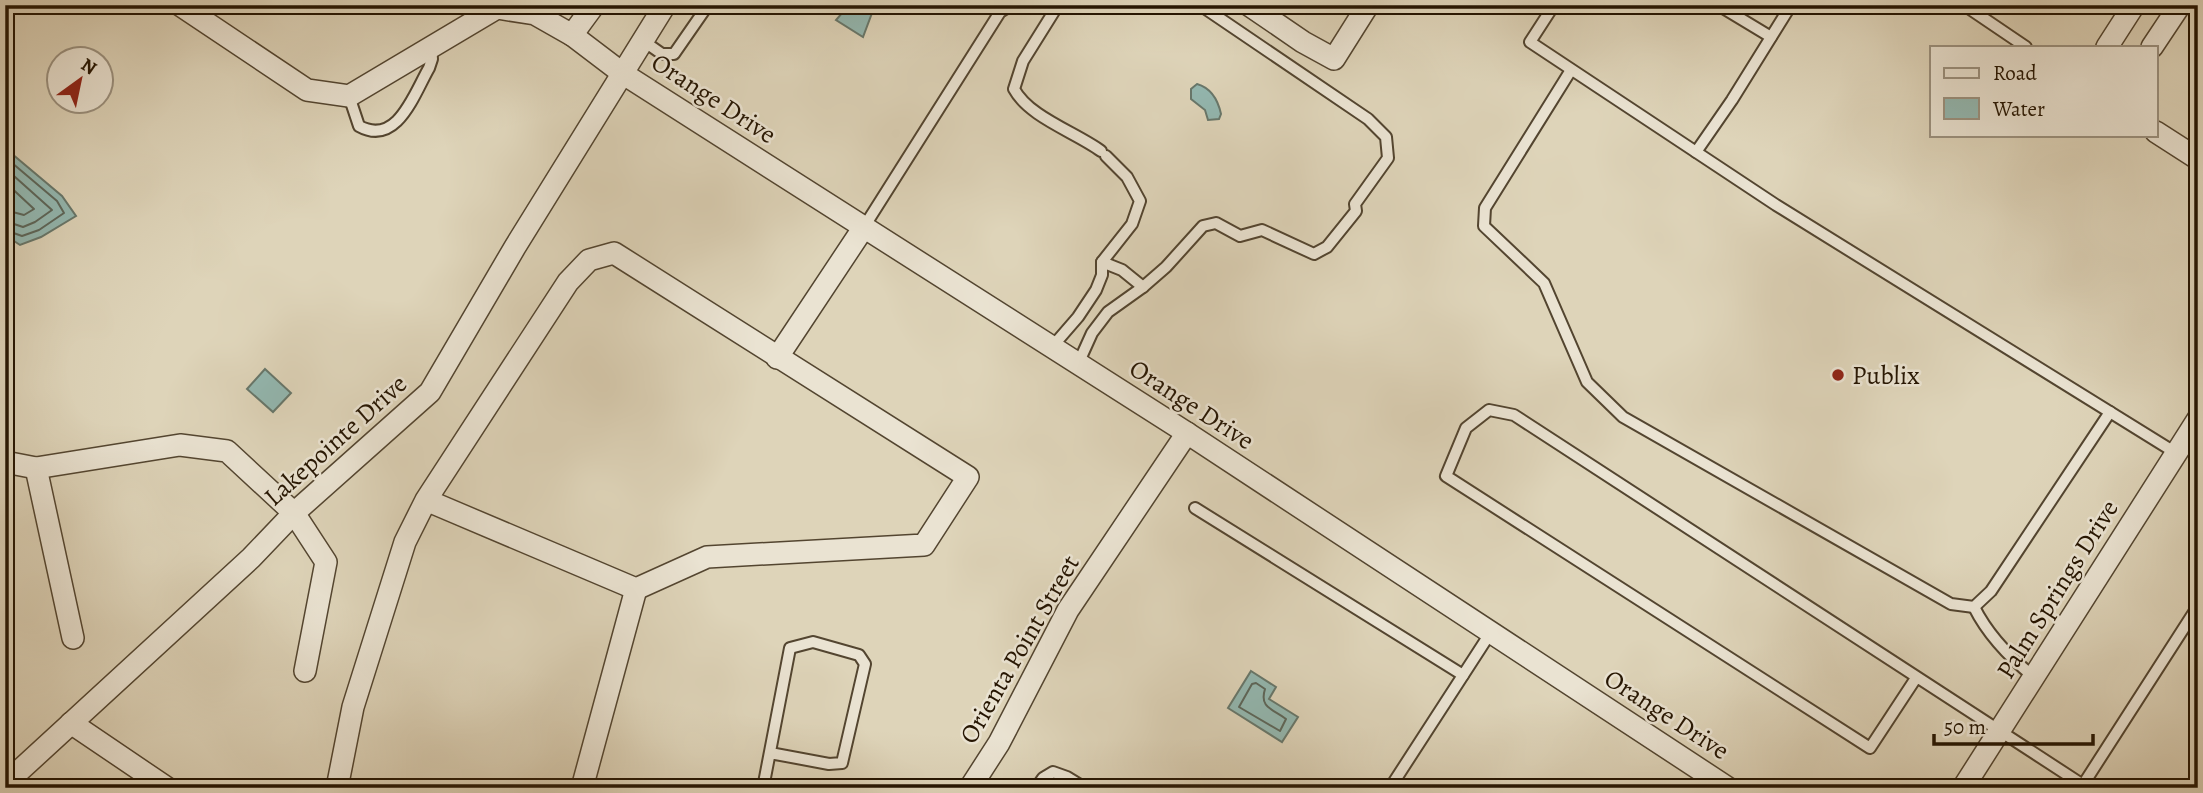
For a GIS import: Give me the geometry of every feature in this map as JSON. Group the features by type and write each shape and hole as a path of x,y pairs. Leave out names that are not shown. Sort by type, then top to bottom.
{"street":[{"path":"180,5 307,90 349,96"},
{"path":"572,35 594,5"},
{"name":"Lakepointe Drive","path":"5,784 251,558 294,513 430,392 522,235 665,5"},
{"path":"1250,5 1303,42 1334,59 1368,5"},
{"path":"2108,46 2134,5"},
{"path":"2153,46 2180,5"},
{"name":"Orange Drive","path":"349,96 497,8 535,14 572,35 622,73 1187,433 1728,788"},
{"path":"2158,133 2198,159"},
{"path":"777,358 864,227"},
{"path":"337,788 353,706 405,542 426,500 568,282 589,260 614,253 968,477 924,545 707,557 636,589 426,500"},
{"name":"Palm Springs Drive","path":"1964,788 2198,419"},
{"name":"Orienta Point Street","path":"970,788 999,743 1068,610 1187,433"},
{"path":"5,462 36,468 180,445 228,451 294,513 326,562 305,671"},
{"path":"36,468 73,638"},
{"path":"582,788 636,589"},
{"path":"71,723 167,788"}],"lane":[{"path":"642,40 662,54 674,54 708,5"},
{"path":"864,227 1000,12 1011,5"},
{"path":"1052,347 1078,317 1096,290 1102,275 1102,262 1132,224 1140,201 1127,177 1104,153 1032,110 1020,101 1014,89 1023,61 1058,5"},
{"path":"1078,364 1092,333 1108,312 1143,287 1203,226 1216,223 1240,236 1262,230 1314,254 1327,247 1356,211 1355,204 1388,158 1386,137 1368,119 1200,5"},
{"path":"1554,5 1530,42 1814,229 2176,453"},
{"path":"1718,5 1771,37"},
{"path":"1696,152 1791,5"},
{"path":"1964,5 2025,46"},
{"path":"349,96 359,126 370,132 388,129 402,116 429,68 432,60 431,47"},
{"path":"1571,69 1485,208 1484,226 1544,283 1587,382 1623,417 1951,604 1974,607"},
{"path":"1102,262 1122,270 1143,287"},
{"path":"1916,678 1870,748 1446,476 1466,428 1489,410 1514,415 2085,787 2198,606"},
{"path":"1974,607 1991,591 2110,412"},
{"path":"1195,508 1463,675"},
{"path":"1974,607 1984,628 2034,677"},
{"path":"1390,788 1490,632"},
{"path":"763,788 769,753 790,648 813,642 859,655 864,664 842,764 769,753"},
{"path":"1036,788 1042,778 1053,772 1067,776 1085,788"}],"water":[{"path":"849,5 875,5 863,37 836,20"},
{"path":"1197,84 1206,88 1216,99 1221,114 1219,119 1208,120 1205,110 1191,99 1191,89"},
{"path":"5,148 62,196 76,216 41,237 20,245 5,235"},
{"path":"265,369 291,393 273,412 247,389"},
{"path":"1251,671 1276,687 1269,699 1298,717 1282,742 1228,708"}],"place":[{"name":"Publix","path":"1838,375"}]}
